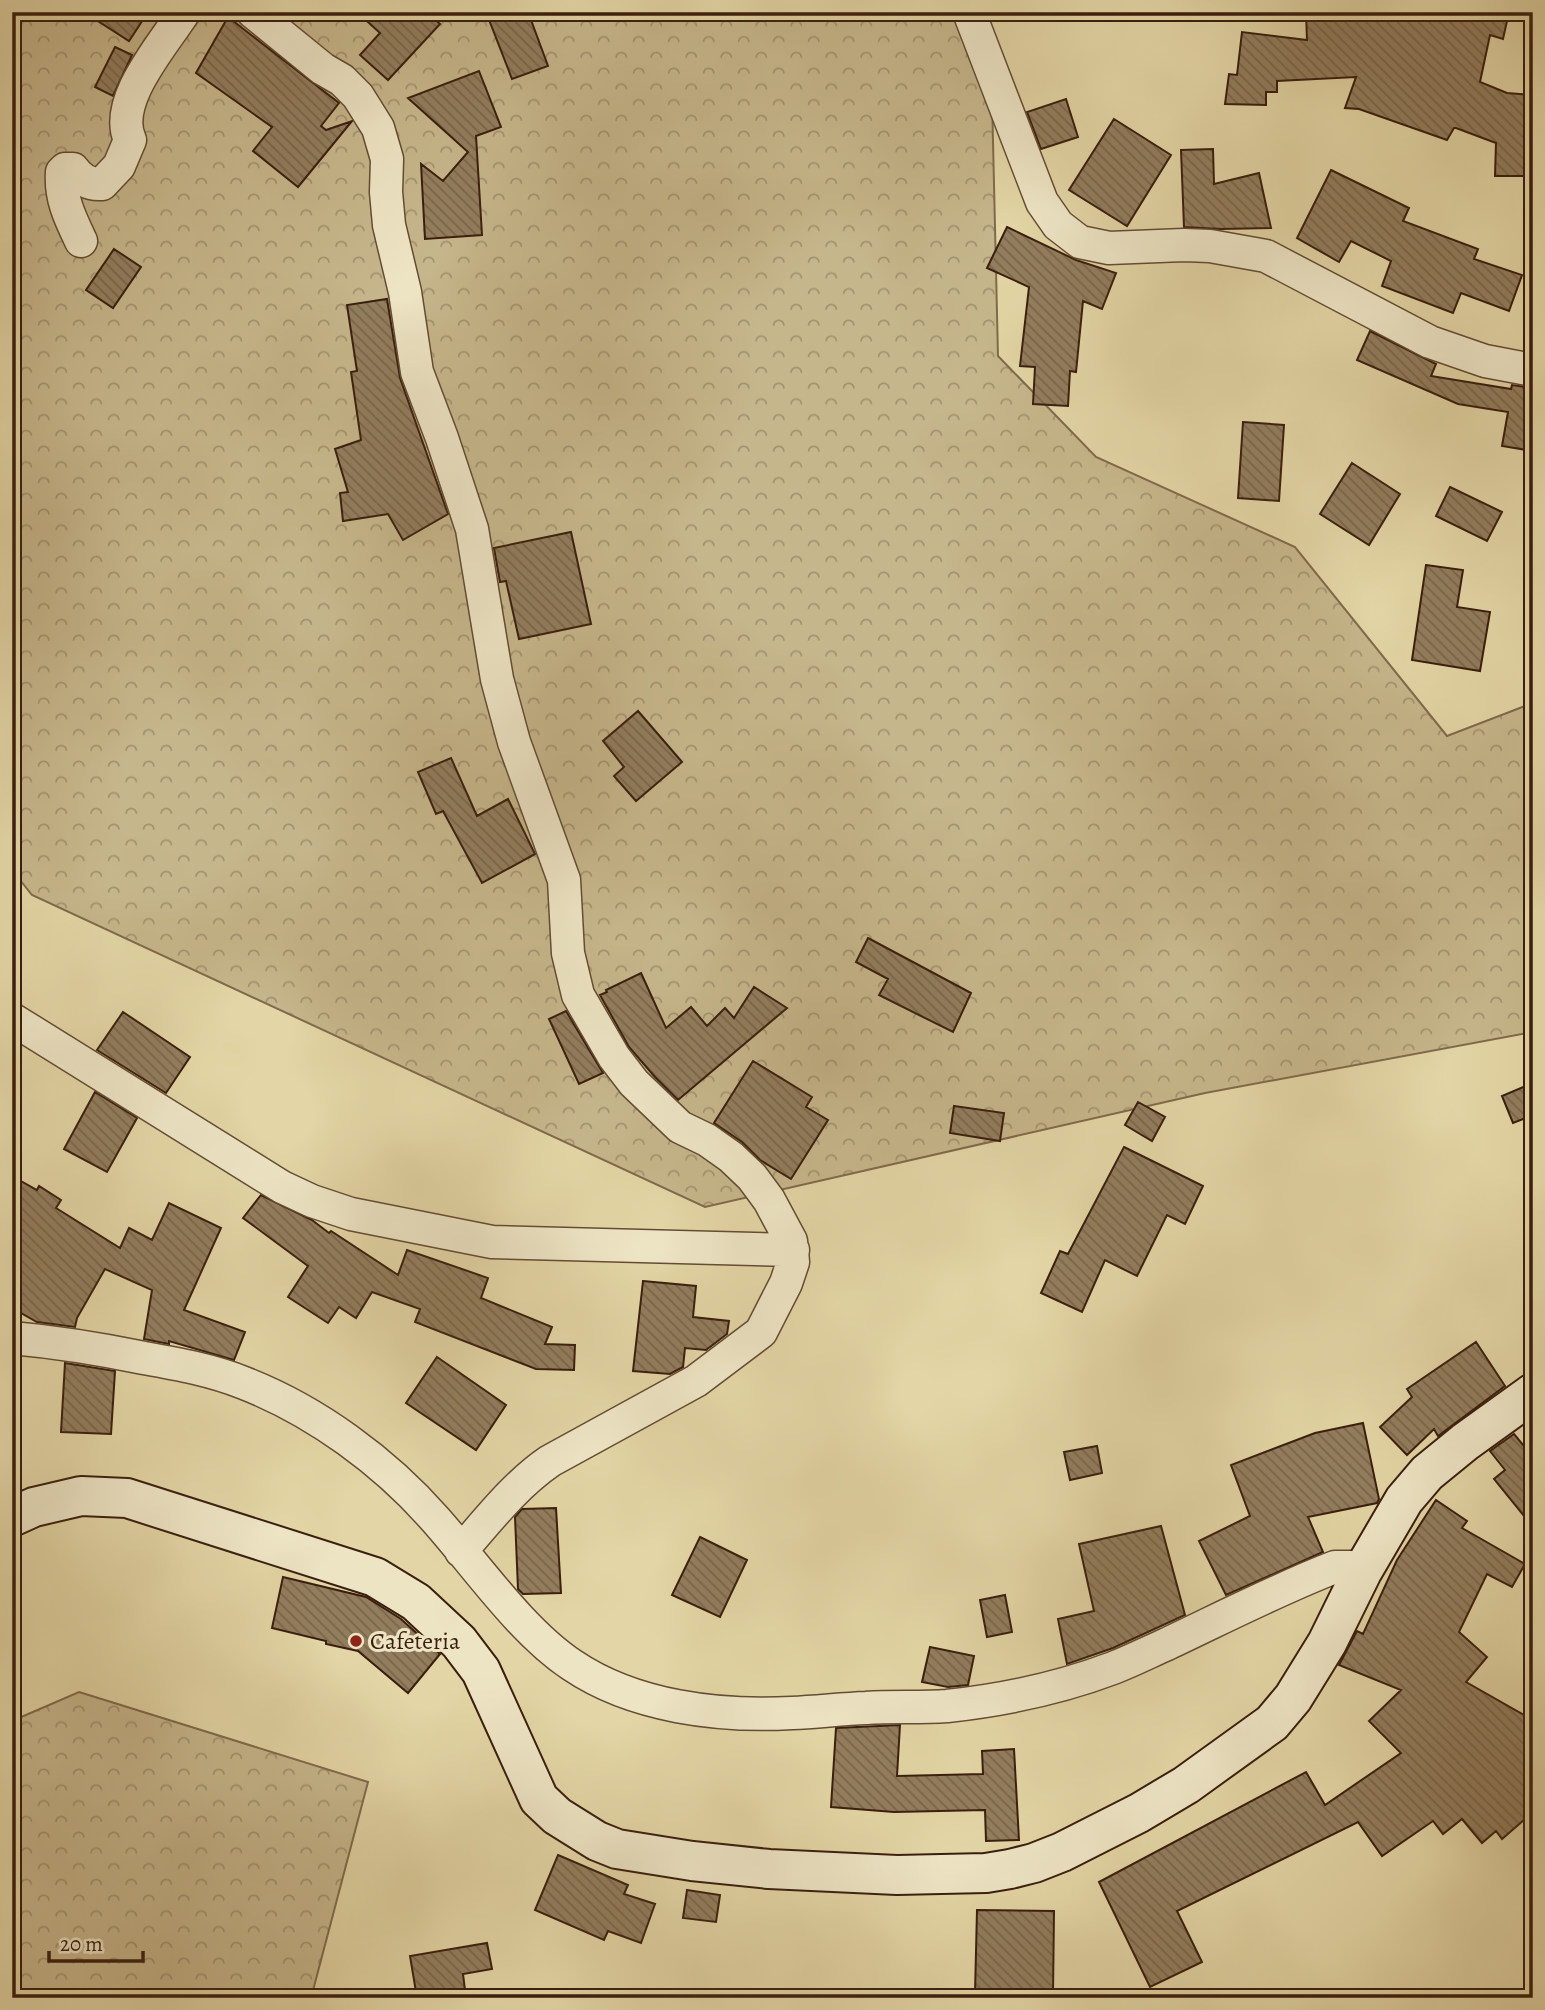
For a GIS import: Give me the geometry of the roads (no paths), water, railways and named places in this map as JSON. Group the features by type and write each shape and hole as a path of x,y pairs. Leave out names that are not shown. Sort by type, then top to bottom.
{"main road":[{"path":"12,1517 34,1507 80,1496 127,1498 375,1577 416,1602 459,1642 481,1671 539,1799 557,1816 578,1830 617,1849 692,1861 833,1873 986,1873 1034,1863 1062,1852 1139,1813 1186,1785 1272,1723 1317,1662 1362,1572 1404,1500 1427,1473 1465,1442 1533,1394"}],"street":[{"path":"81,242 63,200 62,172 65,169 73,169 87,182 102,184 118,166 130,140 126,126 127,110 138,82 184,12"},
{"path":"253,12 323,69 342,80 358,96 377,128 387,159 389,225 404,292 417,372 472,529 497,679 514,742 564,880 568,953 578,995 586,1013 634,1083 680,1126 732,1157 752,1177 788,1233 793,1250 793,1262 786,1283 761,1332 696,1381 550,1461 530,1475 461,1551"},
{"path":"969,12 1042,202 1058,225 1080,242 1109,248 1210,246 1266,256 1430,342 1485,361 1533,370"},
{"path":"12,1019 273,1181 312,1201 351,1214 492,1242 793,1250"},
{"path":"12,1338 92,1348 192,1367 246,1384 275,1397 343,1438 410,1492 546,1644 569,1664 626,1693 702,1709 748,1714 945,1706 998,1699 1057,1686 1114,1668 1335,1567 1351,1567 1362,1572"}],"place":[{"name":"Cafeteria","path":"356,1641"}]}
